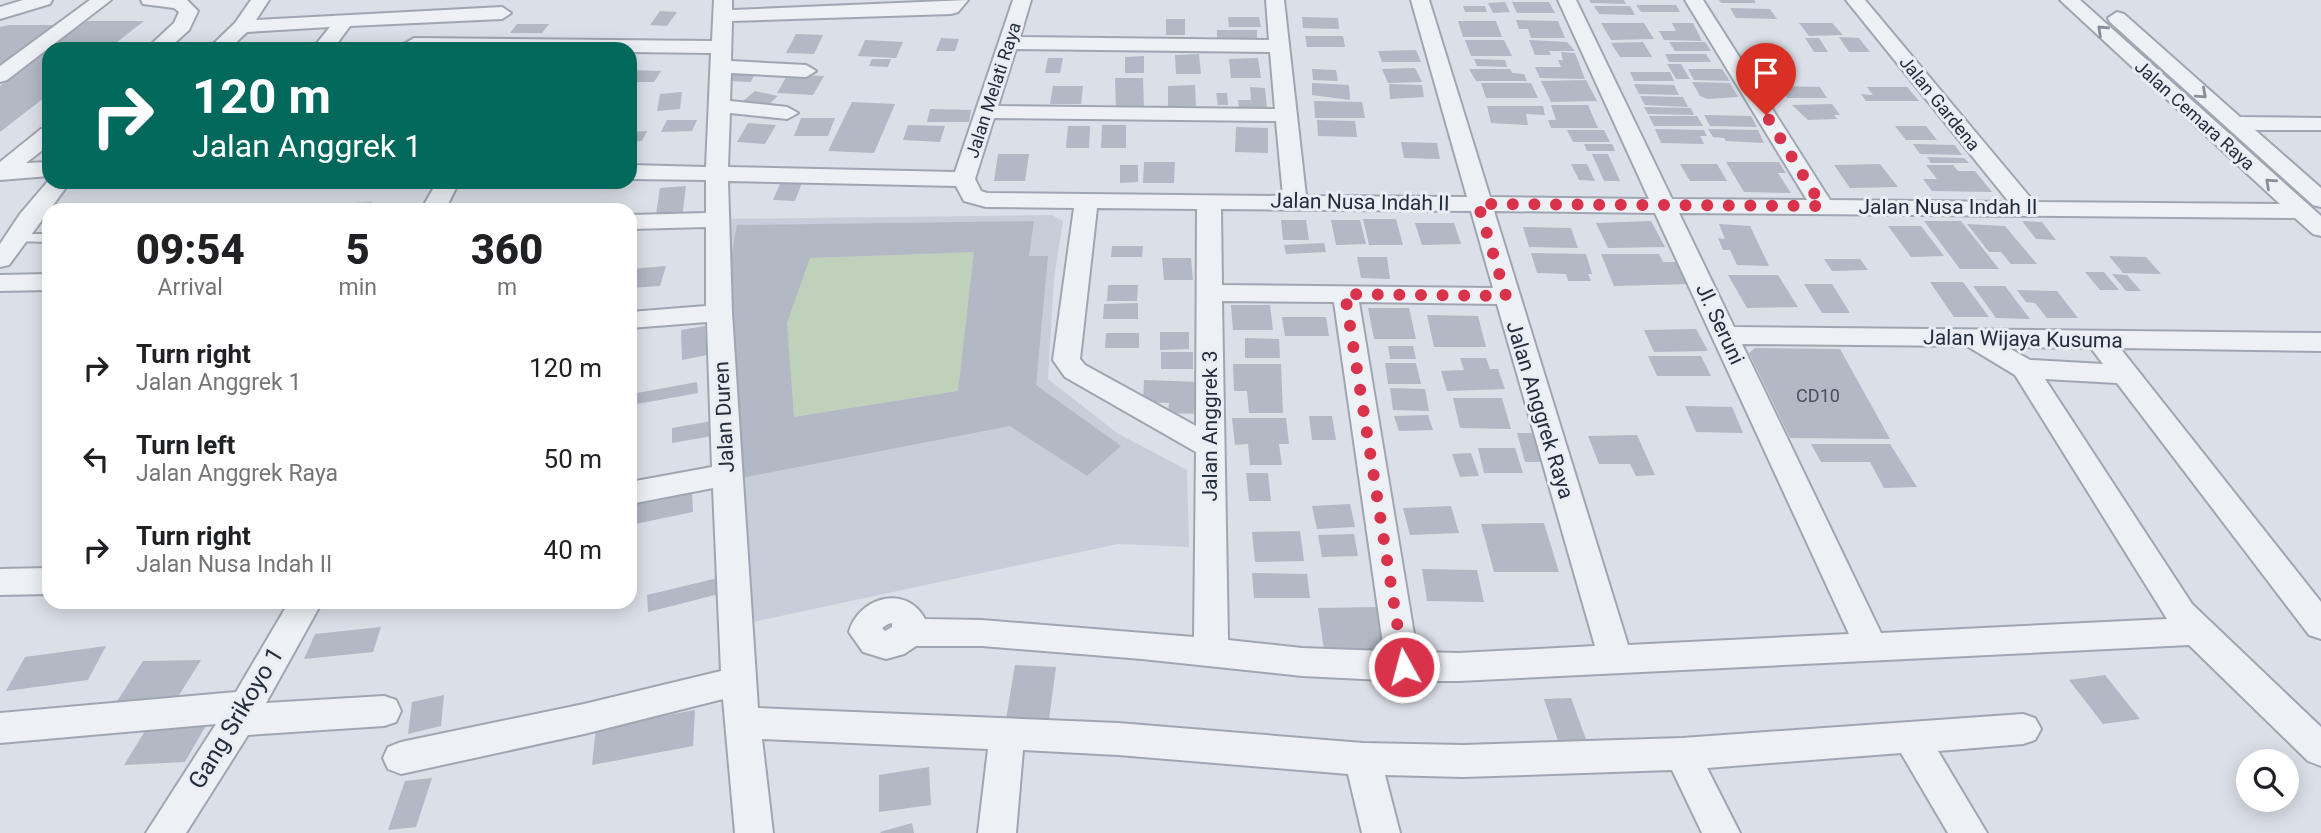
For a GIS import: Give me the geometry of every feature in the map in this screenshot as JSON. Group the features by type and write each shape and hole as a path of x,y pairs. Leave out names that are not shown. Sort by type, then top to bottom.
{"street":[{"path":"0,13 43,0"},
{"path":"46,42 102,0"},
{"path":"150,0 179,3 189,11 182,26 164,42"},
{"path":"228,42 248,27 260,0"},
{"path":"724,8 951,8 959,0"},
{"name":"Jalan Melati Raya","path":"964,179 1022,0"},
{"path":"1275,0 1295,201"},
{"name":"Jalan Anggrek Raya","path":"1420,0 1478,204 1615,658"},
{"name":"Jl. Seruni","path":"1567,0 1872,648"},
{"path":"1694,0 1822,206"},
{"name":"Jalan Gardena","path":"1855,0 2025,206"},
{"name":"Jalan Cemara Raya","path":"2069,0 2146,71 2311,205"},
{"name":"Jalan Cemara Raya","path":"2096,0 2235,123 2311,205 2321,229"},
{"path":"248,27 507,6"},
{"path":"483,42 507,6"},
{"name":"Jalan Duren","path":"724,8 718,106 719,313 738,681 745,723 754,833"},
{"path":"329,42 340,30 342,21"},
{"path":"1009,43 1279,46"},
{"path":"0,76 42,45"},
{"path":"637,50 719,56 806,71"},
{"path":"2146,71 2176,71"},
{"path":"718,106 787,113"},
{"path":"985,112 1287,115"},
{"path":"2235,123 2321,124"},
{"path":"1,172 42,140"},
{"path":"1,172 42,169"},
{"path":"637,172 964,179"},
{"name":"Jalan Nusa Indah II","path":"964,179 969,194 975,198 1822,206 2311,205"},
{"path":"0,260 18,239 28,219 53,189"},
{"path":"1087,199 1066,360 1075,371 1210,447"},
{"name":"Jalan Anggrek 3","path":"1209,200 1211,651"},
{"path":"637,222 718,220"},
{"path":"0,283 42,282"},
{"path":"1209,293 1506,296"},
{"path":"1345,294 1404,667"},
{"path":"637,319 719,313"},
{"name":"Jalan Wijaya Kusuma","path":"1725,335 2321,342"},
{"path":"1971,338 2025,369 2126,374"},
{"path":"2099,340 2321,626"},
{"path":"2025,369 2180,613 2321,750"},
{"path":"637,492 727,475"},
{"path":"0,582 42,581"},
{"name":"Gang Srikoyo 1","path":"165,833 242,713 302,609"},
{"path":"908,632 982,633 1211,651 1302,662 1404,667 1508,666 1615,658 2196,631"},
{"path":"401,758 584,719 738,681"},
{"path":"0,728 242,713 384,711"},
{"path":"745,723 1118,739 1363,759 1463,761 1682,754 2023,729"},
{"path":"997,833 1007,736"},
{"path":"1911,738 1968,833"},
{"path":"1682,754 1721,833"},
{"path":"1363,759 1381,833"}],"lane":[{"path":"18,239 42,238"}],"shaded area":[{"path":"1052,215 1063,221 1054,279 1048,379 1117,433 1187,470 1189,547 1118,544 739,625 717,219"}],"green space":[{"path":"974,252 958,391 794,417 787,323 810,258"}],"building":[{"path":"1589,0 1624,0 1626,4 1591,3"},
{"path":"1719,0 1754,0 1756,3 1721,3"},
{"path":"1505,2 1510,12 1493,13 1488,3"},
{"path":"1512,2 1549,2 1555,13 1517,13"},
{"path":"1636,5 1676,5 1680,12 1641,12"},
{"path":"1463,6 1485,6 1487,12 1465,12"},
{"path":"1594,6 1630,6 1635,15 1599,14"},
{"path":"1730,8 1770,9 1777,19 1736,18"},
{"path":"660,11 677,12 667,26 650,25"},
{"path":"1228,17 1259,17 1261,27 1229,27"},
{"path":"1302,17 1338,18 1339,29 1303,28"},
{"path":"1166,19 1185,19 1185,35 1166,35"},
{"path":"1516,20 1558,21 1565,38 1531,38 1528,29 1519,29"},
{"path":"87,21 144,21 117,42 58,42"},
{"path":"1458,21 1496,21 1502,37 1463,37"},
{"path":"1601,23 1644,23 1654,39 1611,40"},
{"path":"1672,23 1693,23 1702,41 1664,40 1659,31 1676,31"},
{"path":"1799,23 1832,23 1843,35 1809,36"},
{"path":"517,24 549,24 542,33 510,33"},
{"path":"62,25 0,70 0,27"},
{"path":"1217,30 1257,30 1257,39 1217,39"},
{"path":"796,34 823,35 814,54 786,53"},
{"path":"1305,36 1343,36 1345,47 1307,47"},
{"path":"1839,37 1859,38 1870,52 1849,52"},
{"path":"941,38 959,39 955,51 936,51"},
{"path":"1805,38 1819,38 1828,52 1814,52"},
{"path":"865,40 903,42 896,58 858,56"},
{"path":"1465,40 1504,40 1512,56 1471,56"},
{"path":"1529,40 1567,42 1575,51 1549,51 1551,55 1535,55"},
{"path":"1643,42 1652,57 1620,57 1611,43"},
{"path":"1669,42 1705,42 1711,51 1675,51"},
{"path":"1416,50 1421,62 1382,62 1378,51"},
{"path":"1561,52 1575,53 1585,79 1540,78 1535,67 1561,67 1558,60 1563,60"},
{"path":"42,54 42,99 0,132 0,86"},
{"path":"1199,54 1201,74 1176,74 1175,55"},
{"path":"1665,54 1706,54 1711,62 1669,62"},
{"path":"1144,56 1144,73 1125,73 1125,57"},
{"path":"1048,58 1063,58 1060,73 1045,73"},
{"path":"1258,58 1261,78 1231,78 1229,59"},
{"path":"872,59 891,59 888,67 869,66"},
{"path":"1474,59 1505,60 1507,67 1477,66"},
{"path":"1667,64 1681,64 1690,79 1676,79"},
{"path":"1415,68 1422,82 1388,83 1382,69"},
{"path":"1312,69 1336,70 1338,81 1313,80"},
{"path":"1469,69 1510,69 1512,73 1524,74 1527,81 1476,81"},
{"path":"1688,69 1722,69 1730,81 1694,80"},
{"path":"637,70 661,71 654,82 637,82"},
{"path":"1630,72 1670,72 1674,81 1634,81"},
{"path":"733,74 754,75 751,82 729,81"},
{"path":"788,74 824,76 813,95 777,93"},
{"path":"1115,78 1143,78 1144,110 1116,110"},
{"path":"1586,80 1597,101 1551,102 1541,81"},
{"path":"1692,82 1730,83 1738,97 1708,99 1700,96"},
{"path":"1312,83 1349,85 1350,100 1312,95"},
{"path":"1481,83 1531,83 1538,98 1486,98"},
{"path":"1389,84 1422,85 1424,97 1390,99"},
{"path":"1634,84 1674,85 1679,95 1639,94"},
{"path":"1195,85 1196,106 1168,106 1168,86"},
{"path":"1053,86 1083,86 1081,104 1050,104"},
{"path":"1780,86 1820,87 1827,98 1787,98"},
{"path":"1250,87 1265,88 1267,108 1239,107 1238,100 1251,100"},
{"path":"1867,87 1907,87 1919,101 1866,101 1861,94 1873,95"},
{"path":"755,91 778,96 766,107 742,102"},
{"path":"682,92 680,109 657,111 660,94"},
{"path":"1216,93 1227,93 1228,105 1218,105"},
{"path":"1640,96 1683,97 1688,107 1645,105"},
{"path":"1314,101 1362,102 1365,118 1315,118"},
{"path":"852,102 895,104 874,153 828,151"},
{"path":"1832,104 1840,115 1834,115 1837,119 1808,120 1792,105"},
{"path":"1551,105 1588,105 1598,128 1551,128 1548,120 1556,120"},
{"path":"1487,106 1543,106 1545,115 1526,114 1528,125 1491,123"},
{"path":"1644,107 1691,108 1694,115 1648,114"},
{"path":"930,109 971,110 969,122 927,122"},
{"path":"1704,115 1751,116 1757,127 1710,126"},
{"path":"1649,116 1697,116 1703,126 1654,126"},
{"path":"801,118 835,118 828,136 794,136"},
{"path":"667,120 697,120 692,131 661,132"},
{"path":"1317,120 1355,121 1357,137 1318,136"},
{"path":"748,123 776,125 765,144 737,142"},
{"path":"908,125 945,126 940,142 903,140"},
{"path":"1102,125 1126,125 1126,148 1101,148"},
{"path":"1068,126 1090,126 1089,148 1066,148"},
{"path":"1895,126 1926,126 1937,140 1906,140"},
{"path":"1236,127 1268,128 1268,153 1235,152"},
{"path":"1655,129 1704,130 1707,136 1700,136 1704,144 1661,143"},
{"path":"1708,129 1758,130 1764,143 1726,141 1724,138 1713,137"},
{"path":"1567,130 1604,130 1610,142 1573,142"},
{"path":"647,131 642,141 637,141 637,132"},
{"path":"1401,142 1437,143 1440,159 1404,158"},
{"path":"1584,144 1612,144 1615,151 1587,151"},
{"path":"1913,144 1955,145 1962,155 1920,154"},
{"path":"998,154 1029,154 1025,181 994,181"},
{"path":"1592,154 1608,154 1620,181 1604,181"},
{"path":"1927,157 1964,158 1969,163 1931,163"},
{"path":"1144,162 1175,162 1174,183 1143,183"},
{"path":"1726,162 1779,162 1786,173 1778,173 1791,193 1744,192"},
{"path":"1571,164 1587,164 1595,181 1579,180"},
{"path":"1680,164 1717,164 1727,181 1690,181"},
{"path":"1880,164 1898,187 1850,188 1834,165"},
{"path":"1120,165 1138,165 1138,182 1120,183"},
{"path":"1926,165 1953,165 1958,171 1975,171 1992,192 1932,191 1923,179 1937,179"},
{"path":"782,179 803,180 795,201 773,200"},
{"path":"686,186 682,218 655,221 660,188"},
{"path":"1363,219 1396,219 1403,245 1369,245"},
{"path":"1281,220 1306,220 1309,240 1283,240"},
{"path":"1331,220 1360,220 1366,244 1336,245"},
{"path":"1034,221 1029,256 1048,256 1036,385 1121,446 1087,476 1010,426 741,478 718,327 737,225","holes":["974,252 958,391 794,417 787,323 810,258"]},
{"path":"1651,221 1665,247 1608,248 1596,223"},
{"path":"1924,221 1961,221 1999,269 1960,269"},
{"path":"2022,221 2042,222 2056,240 2036,239"},
{"path":"1415,223 1454,223 1461,244 1422,245"},
{"path":"1719,224 1750,226 1769,266 1737,265 1730,250 1723,250 1718,238 1725,239"},
{"path":"1967,224 2005,226 2037,264 2011,264 2001,252 1989,252"},
{"path":"1888,226 1921,226 1944,256 1911,257"},
{"path":"1523,227 1571,228 1578,248 1529,247"},
{"path":"1324,243 1326,252 1286,254 1284,245"},
{"path":"1112,246 1143,246 1142,257 1111,257"},
{"path":"1531,253 1586,254 1592,274 1588,274 1591,281 1568,281 1566,274 1537,273"},
{"path":"1601,254 1659,254 1663,262 1680,262 1690,284 1614,286"},
{"path":"2109,256 2146,257 2161,274 2123,273"},
{"path":"1357,257 1387,257 1390,279 1361,278"},
{"path":"1162,258 1191,258 1193,280 1164,280"},
{"path":"1824,259 1860,259 1868,270 1832,271"},
{"path":"666,266 660,286 637,288 637,268"},
{"path":"2085,272 2104,272 2119,290 2100,290"},
{"path":"2112,274 2127,275 2141,291 2126,291"},
{"path":"1728,275 1778,275 1798,307 1747,308"},
{"path":"1930,282 1963,282 1989,317 1954,317"},
{"path":"1804,284 1832,284 1850,313 1822,313"},
{"path":"1108,285 1138,285 1137,301 1107,301"},
{"path":"1973,286 2005,286 2030,319 1996,318"},
{"path":"2017,290 2057,291 2078,318 2047,318 2035,303 2026,302"},
{"path":"1138,303 1138,319 1103,319 1104,304"},
{"path":"1231,305 1270,305 1273,330 1233,330"},
{"path":"1368,308 1409,308 1416,339 1374,339"},
{"path":"1427,315 1478,316 1486,347 1434,347"},
{"path":"1282,317 1326,317 1329,336 1285,336"},
{"path":"705,326 707,355 682,360 681,330"},
{"path":"1696,329 1708,351 1654,352 1644,330"},
{"path":"1160,332 1189,332 1189,349 1160,350"},
{"path":"1106,333 1139,333 1139,348 1105,348"},
{"path":"1245,338 1279,339 1280,358 1245,358"},
{"path":"1388,346 1413,346 1416,359 1390,359"},
{"path":"1755,348 1840,349 1890,439 1790,438 1749,353"},
{"path":"1161,352 1193,352 1193,369 1161,369"},
{"path":"1648,356 1701,356 1711,376 1657,376"},
{"path":"1460,358 1486,358 1490,369 1498,369 1505,389 1447,391 1441,371 1464,370"},
{"path":"1385,363 1416,363 1421,384 1388,384"},
{"path":"1233,364 1281,364 1283,413 1249,413 1247,391 1234,391"},
{"path":"1144,380 1202,382 1201,414 1168,413 1169,403 1143,402"},
{"path":"697,382 698,393 637,404 637,393"},
{"path":"1390,388 1425,389 1429,411 1393,410"},
{"path":"1453,398 1502,398 1511,429 1460,428"},
{"path":"1685,406 1732,407 1743,433 1696,432"},
{"path":"1428,415 1433,430 1399,431 1394,416"},
{"path":"1309,416 1332,416 1336,440 1312,440"},
{"path":"1232,418 1286,418 1289,444 1279,444 1282,465 1250,465 1248,444 1235,445"},
{"path":"712,421 712,436 672,443 672,428"},
{"path":"1517,433 1532,433 1542,462 1525,462"},
{"path":"1637,435 1655,475 1636,476 1630,464 1599,464 1588,436"},
{"path":"1811,444 1890,444 1917,487 1884,488 1870,462 1821,462"},
{"path":"1478,448 1515,448 1523,473 1484,473"},
{"path":"1471,453 1479,476 1460,477 1452,454"},
{"path":"1246,473 1268,473 1271,501 1249,501"},
{"path":"692,492 693,512 637,524 637,504"},
{"path":"1350,504 1355,527 1317,529 1312,506"},
{"path":"1451,506 1459,533 1410,535 1403,508"},
{"path":"1544,523 1559,572 1494,572 1481,524"},
{"path":"1300,531 1304,561 1255,562 1252,532"},
{"path":"1354,534 1358,556 1322,557 1318,535"},
{"path":"1422,569 1477,570 1484,602 1427,601"},
{"path":"1252,573 1307,574 1310,598 1254,598"},
{"path":"722,577 723,593 648,612 647,595"},
{"path":"1378,607 1385,649 1324,650 1318,608"},
{"path":"381,627 373,652 304,659 315,634"},
{"path":"106,646 88,680 6,691 25,657"},
{"path":"201,660 171,708 112,709 143,661"},
{"path":"1015,665 1056,667 1049,720 1006,719"},
{"path":"2105,675 2140,719 2103,724 2069,680"},
{"path":"444,695 441,726 408,734 412,702"},
{"path":"1571,698 1588,745 1560,747 1544,699"},
{"path":"695,710 693,746 592,765 596,728"},
{"path":"209,720 185,762 124,765 150,723"},
{"path":"929,767 931,805 879,812 879,775"},
{"path":"432,778 416,827 388,830 405,781"},
{"path":"912,823 914,833 880,832"}],"route":[{"path":"1404,667 1345,294 1506,296 1478,204 1822,206 1766,115"}]}
